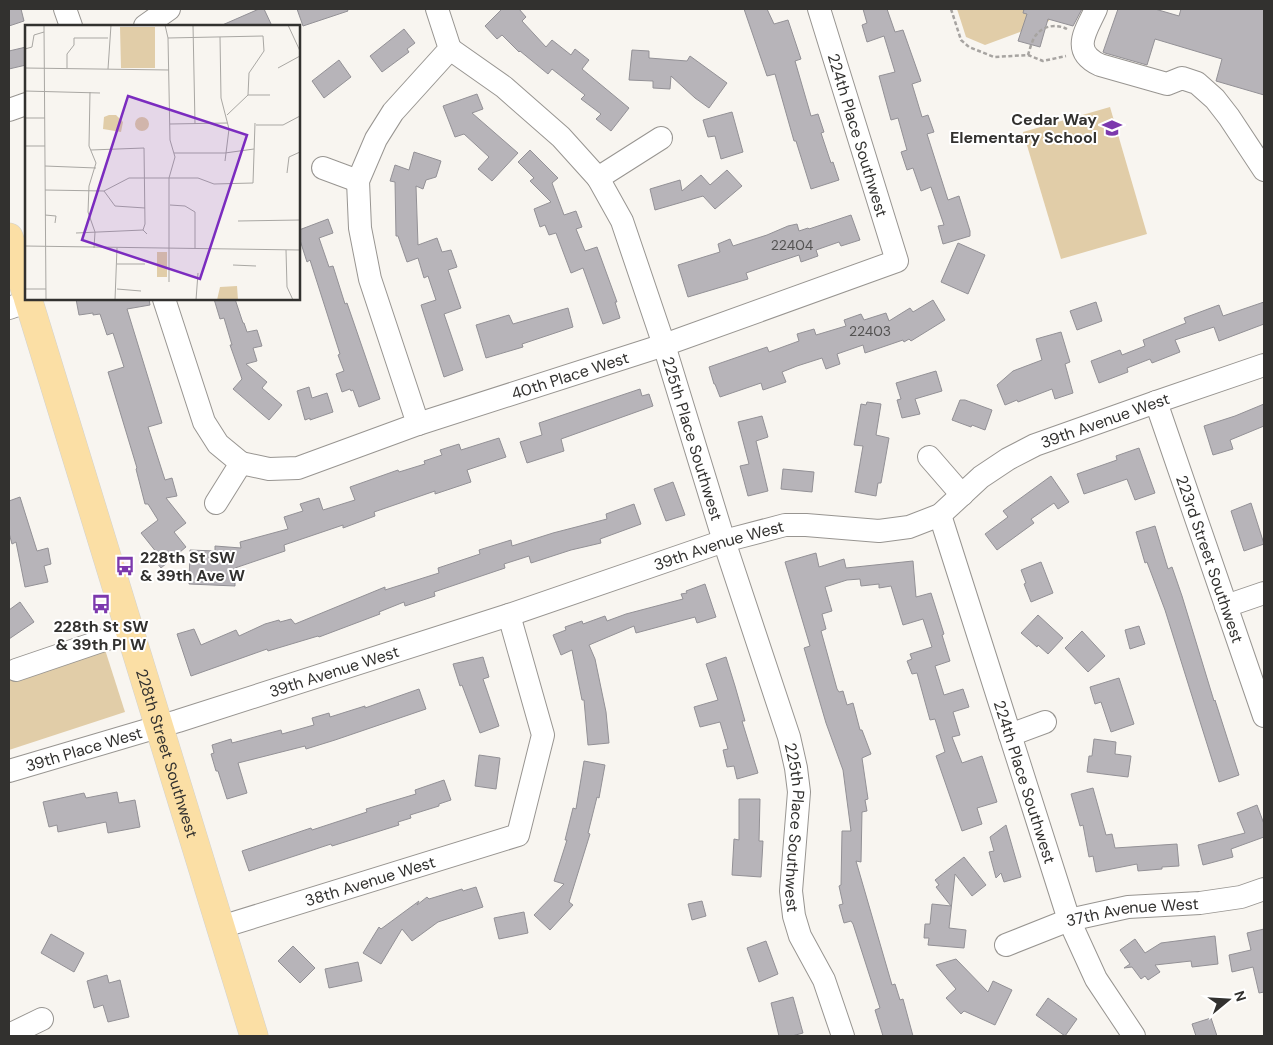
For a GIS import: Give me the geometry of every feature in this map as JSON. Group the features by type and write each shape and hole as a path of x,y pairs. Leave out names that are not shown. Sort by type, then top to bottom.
{"main road":[{"name":"228th Street Southwest","path":"9,237 23,300 159,726 254,1036"}],"street":[{"path":"65,9 71,25"},
{"path":"146,25 169,9"},
{"path":"418,424 370,279 360,228 358,181 376,139 393,112 450,50 437,9"},
{"name":"224th Place Southwest","path":"819,9 897,261"},
{"path":"1096,9 1083,46 1091,60 1100,65 1153,81 1167,84 1182,78 1197,83 1229,116 1264,170"},
{"name":"225th Place Southwest","path":"450,50 504,86 562,137 598,178 622,220 664,345 724,541 789,737 799,792 791,891 794,916 800,936 824,980 843,1036"},
{"path":"9,110 25,104"},
{"path":"598,178 661,138"},
{"path":"323,168 358,181"},
{"name":"40th Place West","path":"240,463 269,469 298,468 418,424 664,345 897,261"},
{"path":"164,300 204,422 218,444 240,463 216,503"},
{"name":"39th Avenue West","path":"159,726 509,615 724,541 785,525 879,531 909,526 940,515 981,477 1008,459 1035,445 1264,365"},
{"name":"223rd Street Southwest","path":"1156,402 1264,716"},
{"path":"929,457 962,495"},
{"name":"224th Place Southwest","path":"940,515 1069,920 1096,979 1134,1036"},
{"path":"1226,606 1264,593"},
{"name":"38th Avenue West","path":"221,927 518,835 543,735 509,615"},
{"path":"16,670 110,638 128,629"},
{"path":"1010,734 1045,722"},
{"name":"39th Place West","path":"9,771 159,726"},
{"name":"37th Avenue West","path":"1006,945 1069,920 1128,907 1200,903 1241,897 1264,889"},
{"path":"9,1035 42,1019"}],"path":[{"path":"951,9 961,40 969,47 994,57 1028,55 1043,61 1083,46 1074,33 1060,25 1046,28 1036,35 1028,55"}],"shaded area":[{"path":"957,9 1052,9 1049,21 985,45 966,37"},
{"path":"1110,107 1147,234 1061,259 1023,132"},
{"path":"100,634 125,712 9,750 9,664"}],"building":[{"path":"9,9 21,9 24,21 9,26"},
{"path":"259,9 264,9 272,25 222,25"},
{"path":"297,9 347,9 348,11 303,26"},
{"path":"502,9 519,9 526,17 522,21 546,47 552,40 571,55 575,49 589,60 582,69 629,108 611,131 596,119 601,114 581,99 585,95 552,69 548,74 519,52 502,35 497,39 485,26"},
{"path":"744,9 767,9 774,24 788,20 801,59 795,61 811,116 818,114 824,132 821,133 839,180 811,189 796,141 794,141 775,74 767,76"},
{"path":"863,9 887,9 895,32 903,30 921,81 912,84 922,117 928,115 934,132 927,134 948,200 959,196 970,236 943,244 938,226 944,225 931,187 921,191 913,168 907,170 901,152 907,150 898,118 891,120 879,76 895,72 884,36 867,42 862,25 867,23"},
{"path":"1024,9 1082,9 1073,26 1048,19 1040,47 1018,41 1027,14 1023,13"},
{"path":"1118,9 1155,9 1179,16 1181,9 1264,9 1264,95 1216,81 1222,59 1155,39 1147,65 1103,52"},
{"path":"404,29 415,43 407,49 409,52 382,72 370,56"},
{"path":"25,47 25,65 9,69 9,51"},
{"path":"632,50 649,51 649,58 687,61 690,56 727,83 709,108 671,76 670,89 653,88 653,81 629,80"},
{"path":"339,60 351,77 324,98 312,81"},
{"path":"477,94 483,109 472,113 518,153 492,181 478,169 489,157 464,134 455,137 443,106"},
{"path":"732,112 743,152 721,159 715,136 708,137 703,120"},
{"path":"530,150 558,178 552,183 564,215 576,211 582,227 576,229 585,251 597,247 617,302 615,302 620,318 603,324 583,268 571,273 556,233 549,235 545,225 540,227 534,209 551,202 530,181 534,178 518,162"},
{"path":"414,152 441,161 436,177 426,180 423,189 416,186 418,245 437,238 442,252 451,250 457,267 448,270 461,308 444,314 463,370 444,377 421,305 436,300 428,276 424,278 418,258 407,262 398,236 396,236 395,182 390,181 395,165 409,170"},
{"path":"727,170 742,186 715,209 703,196 655,210 650,189 680,180 682,191 701,175 710,185"},
{"path":"851,215 860,240 841,246 839,242 816,250 818,256 801,262 799,255 746,273 748,279 688,297 678,265 720,252 718,244 730,239 733,246 788,226 797,224 799,231"},
{"path":"328,219 333,233 319,238 329,267 333,266 380,399 359,407 353,390 351,391 350,389 342,392 336,374 344,371 338,355 340,354 310,260 307,262 300,240 300,230"},
{"path":"958,243 985,255 968,294 941,282"},
{"path":"76,300 149,300 150,305 127,309 162,423 148,427 165,480 172,478 177,496 166,498 186,523 174,532 186,547 161,568 152,557 157,553 141,533 158,520 148,504 145,504 137,468 108,372 124,367 113,333 107,335 100,314 79,315"},
{"path":"214,300 235,300 247,332 257,330 262,346 253,348 257,361 246,364 267,382 262,388 282,405 269,420 233,389 242,379 230,345 232,345 224,318 220,319"},
{"path":"933,300 945,320 911,341 909,339 904,342 903,340 865,353 863,345 837,354 840,364 826,369 822,358 797,366 782,372 786,382 763,390 761,383 720,397 714,384 709,367 767,347 769,352 799,341 797,334 814,329 816,335 846,326 844,320 861,314 864,320 886,313 889,321 910,308 913,312"},
{"path":"1096,302 1102,321 1077,330 1070,311"},
{"path":"1264,302 1264,324 1219,341 1214,327 1175,340 1180,352 1152,363 1150,359 1127,368 1128,372 1099,383 1091,361 1120,350 1122,355 1145,346 1143,340 1186,323 1184,318 1219,305 1223,316"},
{"path":"568,308 573,327 522,344 523,347 486,358 476,325 509,315 513,324"},
{"path":"1061,332 1070,362 1065,364 1073,393 1055,399 1052,389 1005,405 997,385 1013,371 1042,360 1036,339"},
{"path":"936,371 942,391 915,399 920,414 902,418 897,400 901,399 896,383"},
{"path":"309,387 312,398 327,393 333,412 305,420 297,391"},
{"path":"640,389 642,396 649,394 653,406 561,439 564,451 527,463 520,442 542,435 539,423"},
{"path":"960,400 992,410 985,430 952,420"},
{"path":"867,402 881,404 876,435 889,438 881,483 878,483 876,496 855,492 863,446 854,445 861,404 866,405"},
{"path":"1264,404 1264,426 1230,440 1233,449 1213,455 1204,426"},
{"path":"762,416 768,437 756,441 768,491 748,496 740,466 749,464 738,422"},
{"path":"499,438 506,457 467,470 471,482 435,494 435,491 374,512 375,516 343,528 343,525 284,545 285,551 235,568 235,586 189,584 190,550 215,551 215,546 241,548 240,542 288,529 284,517 303,511 300,504 319,498 323,510 355,500 350,487 398,470 399,472 425,464 424,461 442,455 440,450 459,444 461,450"},
{"path":"1139,448 1155,493 1135,500 1127,479 1084,494 1077,474 1117,460 1116,456"},
{"path":"783,469 814,472 812,492 781,489"},
{"path":"1051,476 1069,502 1058,509 1054,503 1031,519 1034,523 997,550 985,534 1008,517 1003,511"},
{"path":"673,482 685,515 666,521 654,489"},
{"path":"20,497 37,551 48,548 51,564 44,566 48,582 25,587 16,542 12,544 9,533 9,501"},
{"path":"1251,503 1264,544 1244,551 1231,511"},
{"path":"634,504 641,524 600,539 601,543 571,550 531,563 529,556 504,564 505,568 434,592 435,596 405,606 404,602 379,612 380,614 319,637 268,651 267,649 191,676 177,634 194,629 201,645 236,630 239,636 279,620 280,622 291,619 295,624 385,587 385,590 439,573 438,568 480,554 479,550 511,540 512,546 607,519 606,514"},
{"path":"1155,526 1168,569 1172,567 1182,596 1239,775 1219,782 1165,610 1147,562 1145,563 1136,532"},
{"path":"816,553 819,567 844,559 846,568 913,561 916,597 931,593 944,634 942,635 950,661 935,666 944,695 963,689 969,707 953,712 960,735 952,737 962,763 982,756 997,802 977,808 982,824 962,831 936,756 945,752 935,719 930,720 917,673 912,674 907,661 912,659 910,654 932,647 923,619 903,625 891,586 879,588 879,584 861,586 860,579 847,580 825,587 832,611 822,614 826,629 821,631 837,689 839,692 843,691 847,705 853,703 860,730 862,730 871,754 862,758 868,799 865,800 867,811 862,812 861,862 856,861 892,985 895,984 900,1000 903,999 913,1036 883,1036 875,1010 880,1008 853,924 851,921 844,923 839,905 843,904 839,886 841,885 842,831 851,831 843,770 826,723 804,648 810,646 785,562"},
{"path":"1041,562 1053,593 1031,602 1021,570"},
{"path":"705,584 716,617 697,623 695,617 636,633 634,626 589,645 595,659 606,712 609,743 588,745 584,700 582,700 572,650 561,655 553,635 566,630 565,627 582,621 583,624 605,616 607,621 683,599 681,594"},
{"path":"20,602 34,622 9,639 9,610"},
{"path":"1038,615 1063,638 1048,654 1021,633"},
{"path":"1139,626 1145,644 1130,649 1125,630"},
{"path":"1082,631 1105,656 1088,672 1065,648"},
{"path":"483,657 489,677 483,679 499,726 480,733 453,664"},
{"path":"726,657 745,721 742,721 758,773 737,779 734,766 727,767 723,750 728,749 720,722 700,727 694,707 718,700 706,664"},
{"path":"1119,678 1134,724 1111,732 1101,702 1095,704 1090,687"},
{"path":"419,689 426,709 306,749 305,746 238,763 247,793 227,799 211,754 214,753 212,745 231,739 232,743 281,730 282,734 314,725 312,718 329,713 330,717 365,706 365,708"},
{"path":"1094,739 1116,742 1115,754 1131,756 1128,777 1087,772 1089,756 1092,756"},
{"path":"479,755 500,758 496,789 475,786"},
{"path":"584,761 605,765 599,798 597,797 588,833 590,834 569,902 573,905 550,930 534,915 564,884 554,881 567,840 565,840 573,808 576,809"},
{"path":"444,780 451,800 439,804 439,806 410,815 411,818 398,822 399,825 332,846 331,844 249,871 242,851 367,812 366,809 416,794 415,790"},
{"path":"1093,788 1106,835 1112,834 1115,848 1177,844 1179,866 1138,871 1137,864 1096,872 1093,856 1089,857 1083,825 1080,826 1071,794"},
{"path":"117,792 119,803 135,800 140,827 108,833 106,822 58,832 57,825 49,827 43,802 84,793 86,798"},
{"path":"739,799 760,799 759,841 763,841 761,877 732,875 734,839 739,840"},
{"path":"1257,805 1264,824 1264,837 1231,849 1233,857 1203,865 1198,845 1245,833 1237,813"},
{"path":"1006,825 1021,877 1004,882 1001,873 996,878 989,852 994,851 990,837"},
{"path":"964,857 986,885 972,896 955,874 949,928 966,930 964,948 928,945 929,938 924,938 925,924 930,924 932,904 951,906 936,887 939,885 935,880"},
{"path":"476,887 483,907 438,922 412,941 402,929 381,964 363,953 379,927 381,929 419,901 417,905 427,897 429,899 462,889 463,891"},
{"path":"702,901 706,916 692,920 688,904"},
{"path":"524,912 528,933 499,939 494,918"},
{"path":"1264,929 1264,992 1259,993 1253,967 1232,972 1229,955 1251,950 1247,933"},
{"path":"51,934 84,953 74,972 41,953"},
{"path":"1215,936 1218,964 1192,967 1191,961 1155,965 1160,972 1148,980 1145,976 1141,979 1132,967 1124,968 1130,964 1120,950 1135,939 1145,953 1161,943"},
{"path":"766,941 778,974 759,982 747,948"},
{"path":"293,946 315,968 300,983 278,961"},
{"path":"956,959 988,992 993,981 1012,990 995,1025 964,1011 961,1014 946,998 956,989 936,965"},
{"path":"358,962 362,981 329,988 325,969"},
{"path":"107,975 109,983 120,980 129,1017 108,1022 103,1005 94,1008 87,981"},
{"path":"793,997 803,1033 792,1036 779,1036 771,1003"},
{"path":"1048,998 1077,1019 1065,1036 1036,1015"},
{"path":"1211,1018 1217,1036 1196,1036 1192,1024"}],"place":[{"name":"Cedar Way Elementary School","path":"1112,128"},
{"name":"228th St SW & 39th Ave W","path":"125,566"},
{"name":"228th St SW & 39th Pl W","path":"101,604"}]}
